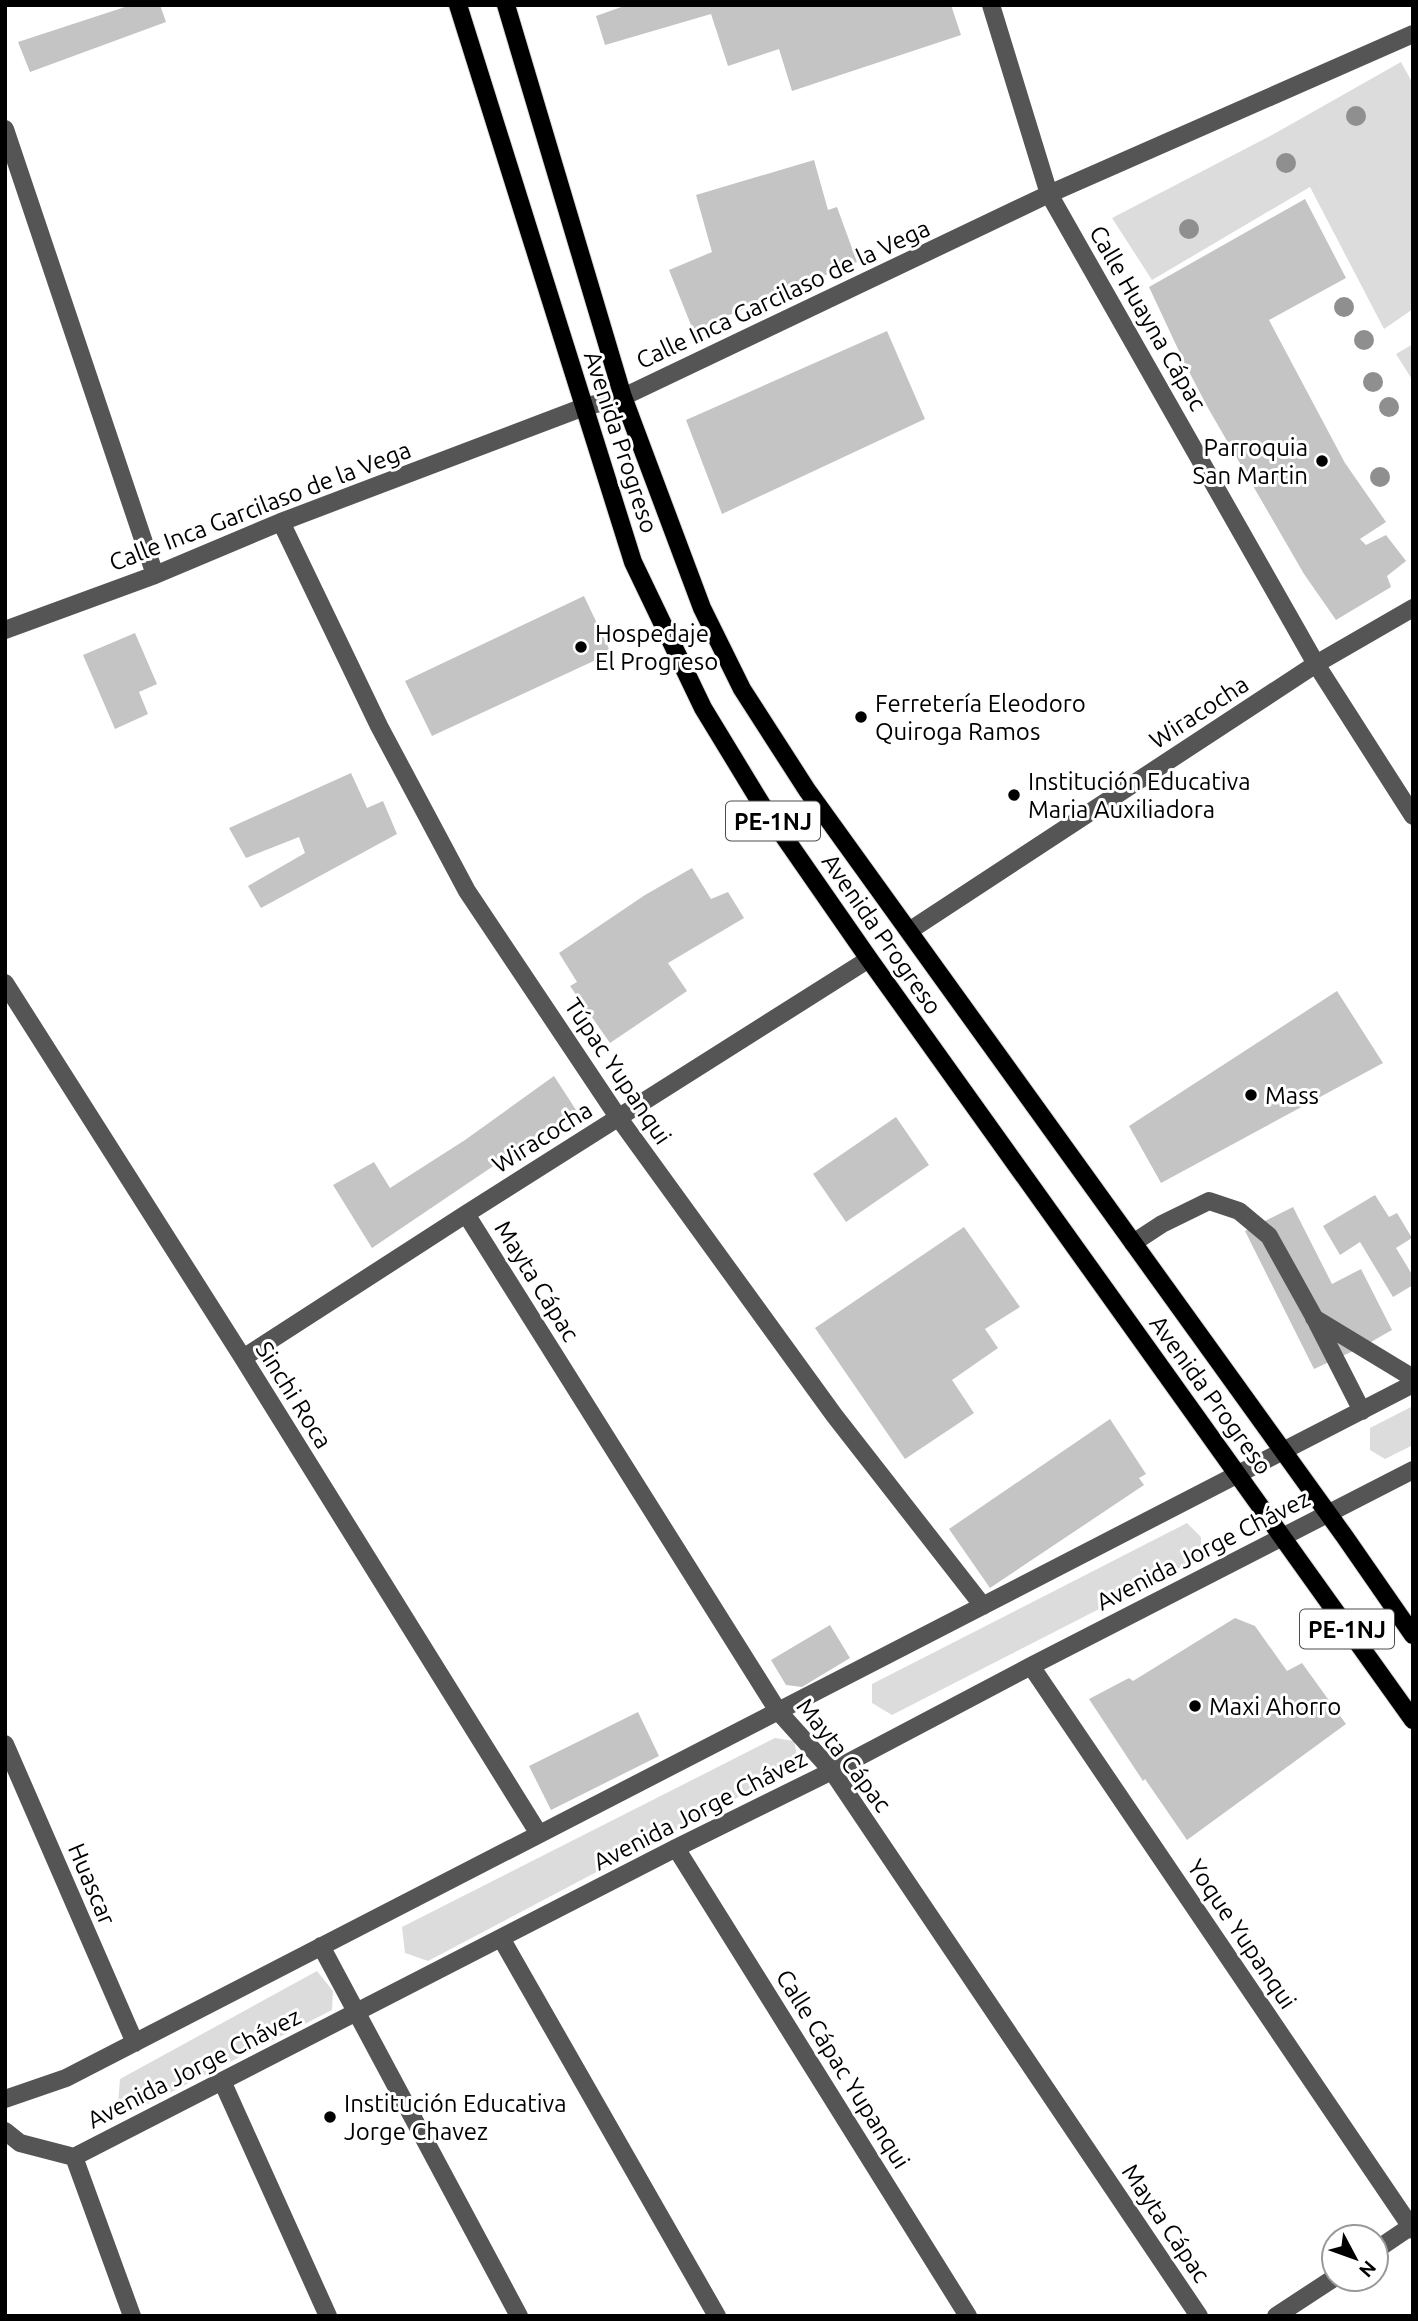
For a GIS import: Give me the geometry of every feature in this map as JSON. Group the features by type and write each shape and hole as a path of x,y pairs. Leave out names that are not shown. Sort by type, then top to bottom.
{"main road":[{"name":"Avenida Progreso","path":"458,5 634,562 704,708 762,805 869,960 1413,1720"},
{"name":"Avenida Progreso","path":"506,5 623,397 702,608 742,689 807,790 1413,1635"}],"street":[{"name":"Calle Huayna Cápac","path":"991,5 1049,194 1316,664 1413,816"},
{"name":"Calle Inca Garcilaso de la Vega","path":"5,630 155,575 281,522 584,407 623,397 1049,194 1413,34"},
{"path":"5,129 155,575"},
{"name":"Túpac Yupanqui","path":"281,522 379,726 467,891 618,1117 834,1415 982,1606"},
{"name":"Wiracocha","path":"909,931 1316,664 1413,608"},
{"name":"Wiracocha","path":"243,1358 618,1117 869,960"},
{"name":"Sinchi Roca","path":"5,983 243,1358 539,1835"},
{"path":"1133,1243 1162,1224 1209,1201 1239,1211 1269,1236 1362,1411"},
{"name":"Mayta Cápac","path":"466,1214 778,1711 832,1771 1199,2316"},
{"path":"1314,1317 1413,1378"},
{"name":"Avenida Jorge Chávez","path":"5,2099 66,2078 135,2043 1413,1384"},
{"name":"Avenida Jorge Chávez","path":"5,2131 20,2143 74,2157 676,1848 832,1771 1413,1470"},
{"name":"Yoque Yupanqui","path":"1031,1666 1412,2227"},
{"name":"Huascar","path":"5,1744 135,2043"},
{"name":"Calle Cápac Yupanqui","path":"676,1848 968,2316"},
{"path":"501,1938 717,2316"},
{"path":"321,1946 519,2316"},
{"path":"222,2081 328,2316"},
{"path":"74,2157 132,2316"},
{"path":"1390,2241 1412,2227"},
{"path":"1276,2316 1320,2287"}],"shaded area":[{"path":"1401,62 1413,84 1413,309 1384,329 1310,187 1152,280 1112,218 1272,135"},
{"path":"1413,344 1413,381 1396,354"},
{"path":"1413,1406 1413,1445 1385,1459 1370,1450 1370,1428"},
{"path":"1187,1523 1201,1537 1201,1557 892,1715 872,1703 872,1684"},
{"path":"775,1738 794,1741 799,1765 428,1961 405,1953 402,1927"},
{"path":"317,1971 333,1991 332,2010 136,2110 118,2103 120,2079"}],"building":[{"path":"131,5 160,5 166,22 30,72 18,42"},
{"path":"627,5 951,5 961,35 792,91 779,49 728,66 711,14 605,45 596,16"},
{"path":"814,160 828,210 837,207 857,262 693,330 669,270 712,252 696,195"},
{"name":"Parroquia San Martin","path":"1305,199 1346,278 1269,320 1345,463 1386,522 1360,539 1366,545 1386,535 1406,561 1387,576 1391,587 1336,620 1304,574 1208,408 1149,287"},
{"path":"887,331 925,419 722,514 686,420"},
{"path":"584,596 611,653 432,736 405,681"},
{"path":"135,633 157,684 139,692 148,714 115,729 83,655"},
{"path":"351,773 367,808 383,801 397,834 261,908 248,886 305,853 299,837 246,858 229,828"},
{"path":"692,868 711,899 728,892 744,918 668,963 687,991 610,1043 570,986 577,982 559,953 645,895"},
{"name":"Mass","path":"1337,991 1383,1063 1161,1183 1129,1126"},
{"path":"554,1076 576,1110 372,1248 333,1185 374,1162 390,1188 465,1140"},
{"path":"896,1117 929,1165 846,1222 813,1174"},
{"path":"1375,1195 1389,1217 1397,1213 1412,1238 1396,1248 1413,1276 1413,1285 1393,1297 1360,1242 1340,1255 1323,1226"},
{"path":"1293,1207 1332,1284 1361,1269 1392,1330 1314,1369 1245,1231"},
{"path":"964,1227 1020,1307 985,1329 998,1348 952,1380 974,1413 905,1459 815,1328"},
{"path":"1110,1419 1146,1474 1139,1478 1144,1485 990,1588 949,1529"},
{"path":"1235,1618 1255,1626 1287,1671 1302,1663 1346,1724 1187,1840 1145,1779 1143,1781 1089,1699 1129,1678 1133,1681"},
{"path":"830,1625 850,1658 802,1687 786,1685 771,1660"},
{"path":"638,1712 659,1756 551,1810 529,1766"}],"place":[{"name":"Parroquia San Martin","path":"1322,461"},
{"name":"Hospedaje El Progreso","path":"581,647"},
{"name":"Ferretería Eleodoro Quiroga Ramos","path":"861,717"},
{"name":"Institución Educativa Maria Auxiliadora","path":"1014,795"},
{"name":"Mass","path":"1251,1095"},
{"name":"Maxi Ahorro","path":"1195,1706"},
{"name":"Institución Educativa Jorge Chavez","path":"330,2117"}]}
